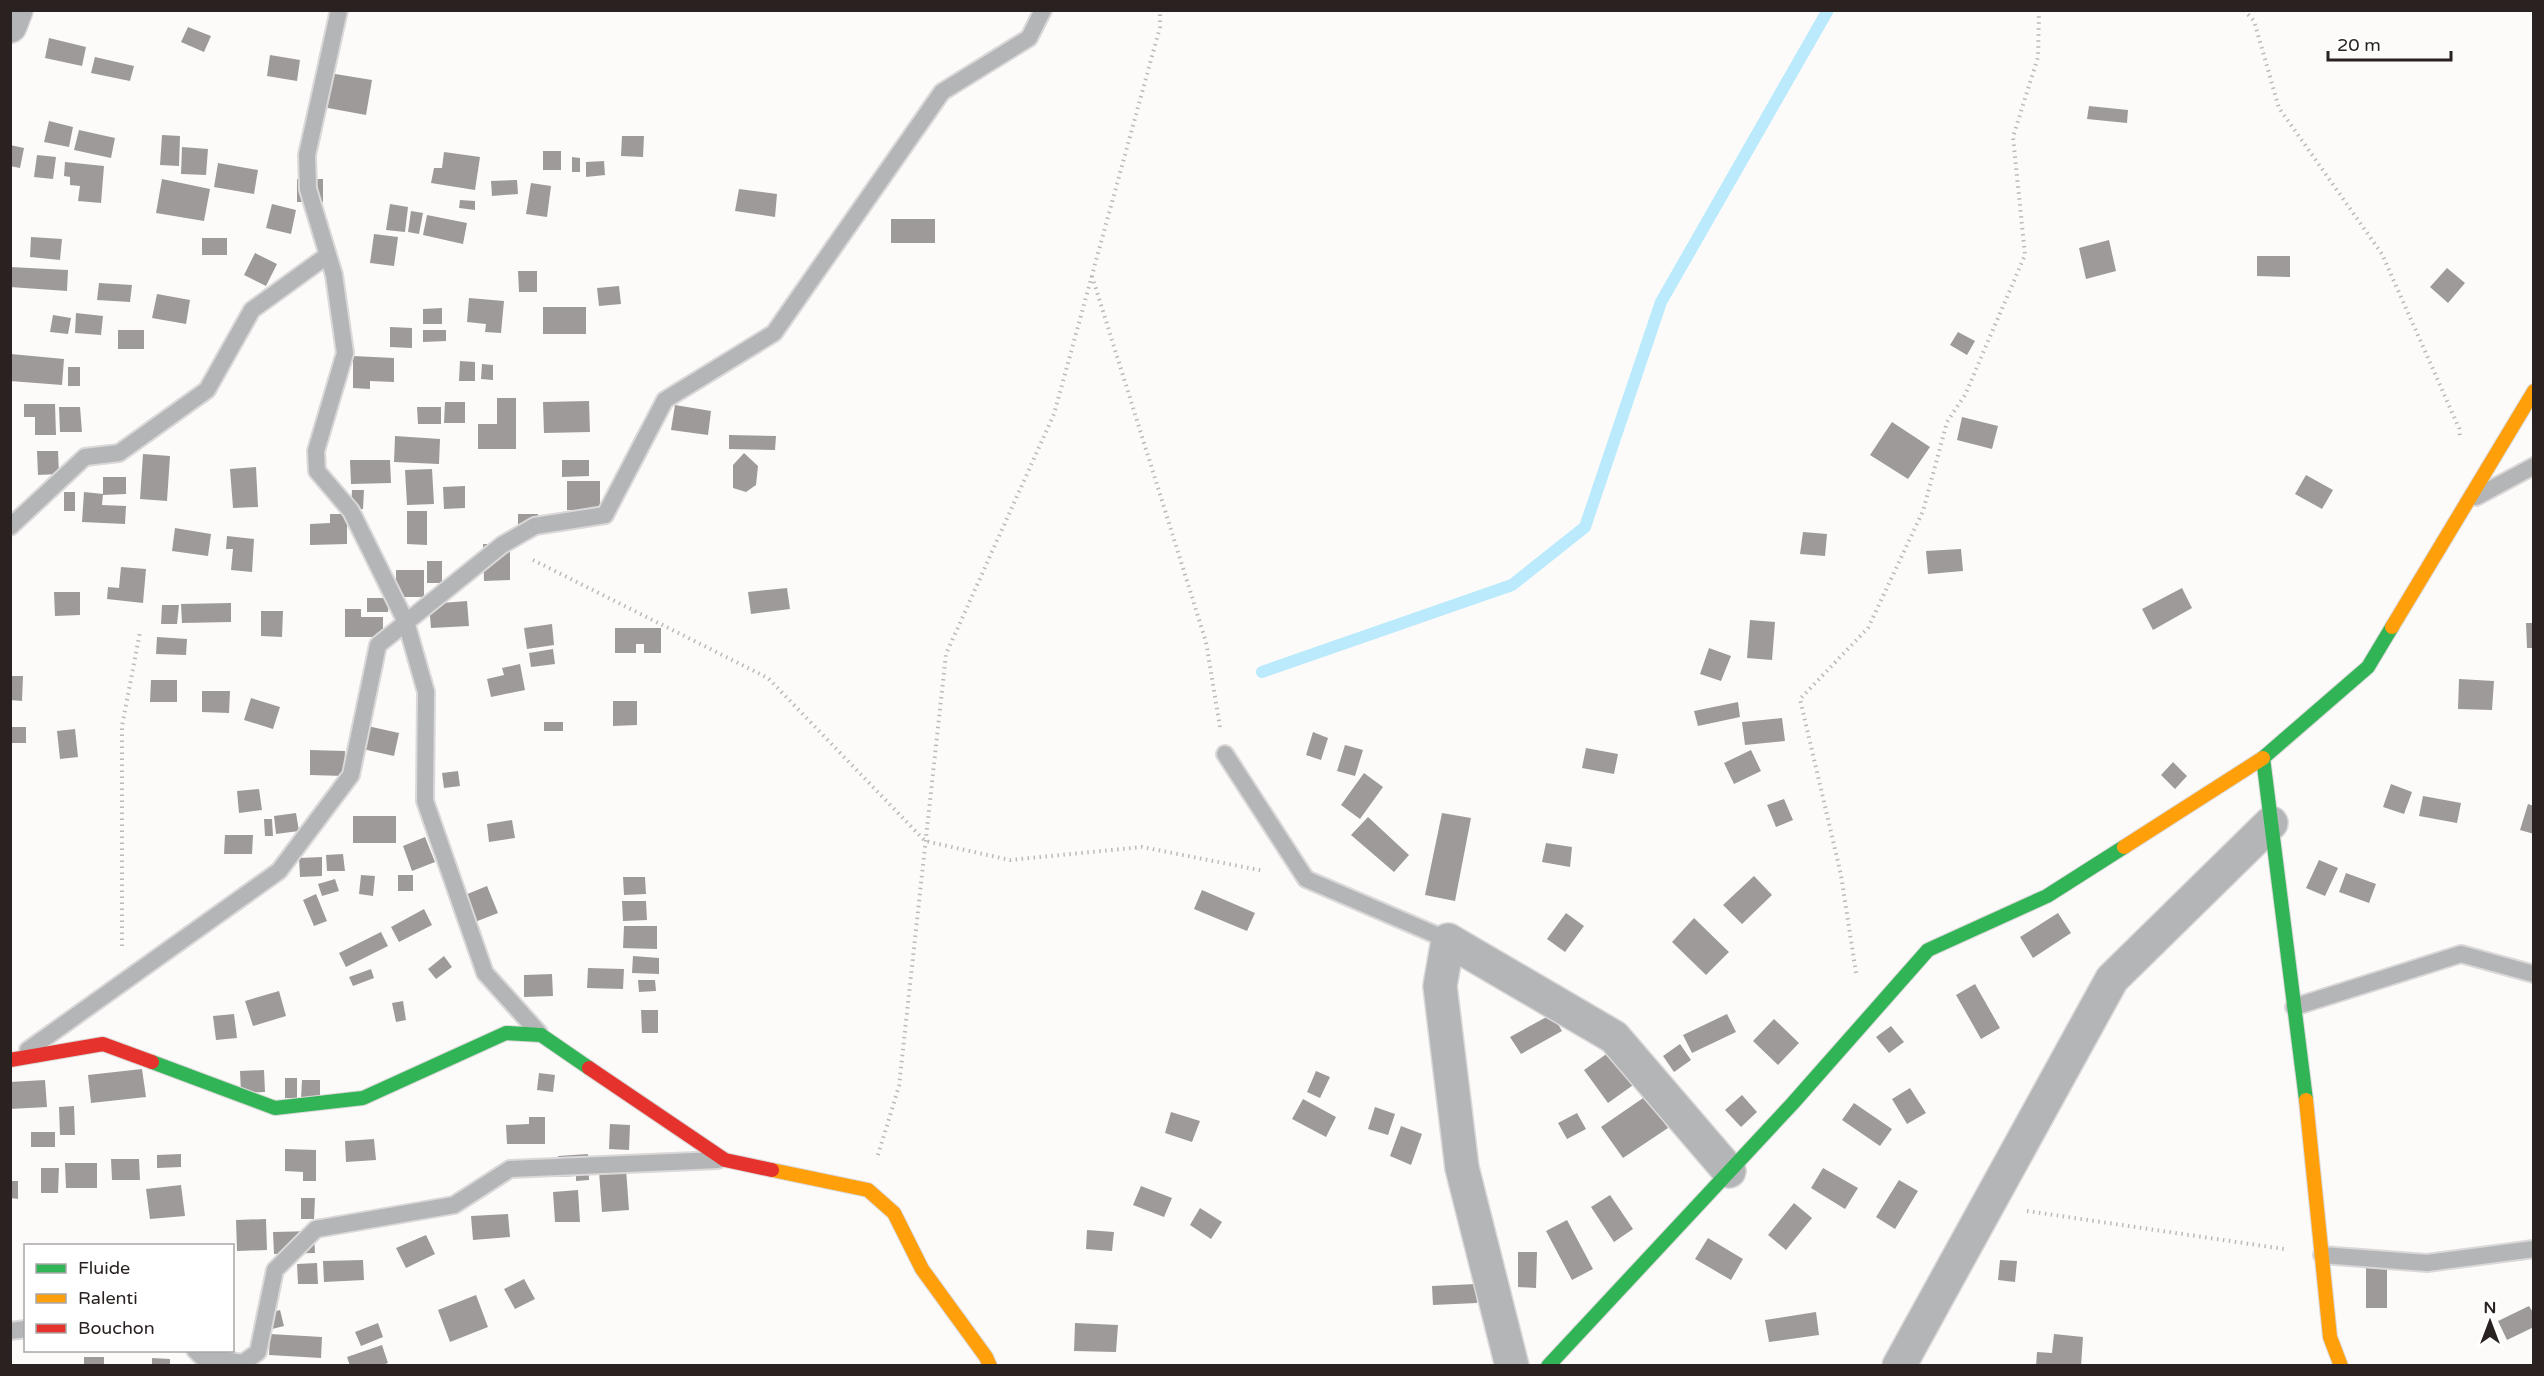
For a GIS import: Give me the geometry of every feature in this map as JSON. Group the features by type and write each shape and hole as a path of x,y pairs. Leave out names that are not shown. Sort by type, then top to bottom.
{"street":[{"path":"10,26 16,10"},
{"path":"1548,1365 1864,1024 1928,950 2047,896 2263,758 2368,667 2534,391"},
{"path":"2263,758 2294,1007 2330,1337 2341,1365"},
{"path":"1899,1365 2112,979 2271,823"},
{"path":"1512,1365 1462,1168 1440,986 1448,940 1614,1037 1729,1171"},
{"path":"13,1060 103,1044 275,1108 363,1098 506,1033 541,1035 725,1160 868,1190 894,1213 922,1269 986,1356 990,1365"}],"lane":[{"path":"339,10 308,155 308,189 334,274 345,353 316,452 317,471 351,511 406,622 426,692 425,801 485,973 541,1035"},
{"path":"13,1060 279,871 351,775 378,645 502,545 535,526 605,515 665,400 774,333 942,92 1029,38 1042,10"},
{"path":"10,527 85,457 119,453 207,390 252,310 328,255"},
{"path":"2468,502 2534,466"},
{"path":"1225,754 1306,879 1448,940"},
{"path":"2294,1007 2461,954 2534,974"},
{"path":"197,1352 202,1356 243,1363 258,1352 275,1270 316,1229 454,1205 510,1169 725,1160"},
{"path":"2322,1255 2427,1263 2534,1249"}],"path":[{"path":"868,1190 899,1086 946,654 1054,414 1160,27 1160,10"},
{"path":"1864,1024 1841,875 1800,699 1868,628 1923,511 1947,422 1965,395 2025,255 2013,137 2038,57 2039,10"},
{"path":"2244,10 2254,21 2279,108 2382,254 2459,428 2468,502"},
{"path":"1092,275 1206,642 1225,754"},
{"path":"502,545 768,678 926,841 1010,860 1142,848 1306,879"},
{"path":"122,983 122,726 140,632"},
{"path":"1988,1205 2322,1255"}],"building":[{"path":"188,27 211,36 204,52 181,42"},
{"path":"49,38 86,47 82,66 45,58"},
{"path":"270,55 300,60 297,81 267,76"},
{"path":"95,57 134,66 130,81 91,73"},
{"path":"323,72 372,80 366,115 317,106"},
{"path":"2089,106 2128,110 2127,123 2087,119"},
{"path":"49,121 73,127 69,147 44,142"},
{"path":"79,130 115,138 111,158 74,150"},
{"path":"162,135 180,136 179,166 160,165"},
{"path":"622,136 644,136 643,157 621,156"},
{"path":"10,145 24,148 20,168 10,166"},
{"path":"182,147 208,149 206,175 181,174"},
{"path":"543,151 561,151 561,170 543,170"},
{"path":"444,152 480,157 475,190 431,183 434,168 442,168"},
{"path":"37,155 56,157 53,179 34,177"},
{"path":"572,157 580,158 580,172 572,172"},
{"path":"604,161 605,175 586,177 586,162"},
{"path":"65,162 104,166 101,203 78,201 80,186 70,185 70,177 64,176"},
{"path":"218,163 258,170 254,194 214,187"},
{"path":"162,179 210,189 204,221 156,213"},
{"path":"297,179 323,179 323,202 297,202"},
{"path":"517,180 518,194 492,196 491,181"},
{"path":"531,183 551,186 547,217 526,214"},
{"path":"739,189 777,194 775,217 735,211"},
{"path":"460,200 475,201 475,210 459,208"},
{"path":"272,204 296,210 291,234 266,228"},
{"path":"390,204 408,207 405,232 386,230"},
{"path":"411,211 423,213 419,234 408,232"},
{"path":"427,215 467,223 463,244 423,235"},
{"path":"891,219 935,219 935,243 891,243"},
{"path":"374,234 398,237 394,266 370,263"},
{"path":"31,237 62,239 60,260 30,257"},
{"path":"202,238 227,238 227,255 202,255"},
{"path":"2109,240 2116,271 2086,279 2079,248"},
{"path":"255,253 277,264 266,286 244,275"},
{"path":"2257,256 2290,256 2290,277 2257,276"},
{"path":"10,267 68,270 67,291 10,287"},
{"path":"2447,268 2465,283 2448,303 2430,287"},
{"path":"518,271 537,271 537,292 519,292"},
{"path":"99,283 132,285 130,302 97,300"},
{"path":"619,286 621,304 599,306 597,288"},
{"path":"157,294 190,300 186,324 152,318"},
{"path":"469,298 504,301 501,333 485,332 486,324 467,322"},
{"path":"543,307 586,307 586,334 543,334"},
{"path":"442,308 442,324 423,324 423,309"},
{"path":"76,313 103,316 101,335 75,333"},
{"path":"53,315 71,318 68,334 50,332"},
{"path":"390,327 412,328 412,348 390,347"},
{"path":"118,330 144,330 144,349 118,349"},
{"path":"423,330 446,330 446,341 423,342"},
{"path":"1958,332 1975,341 1967,355 1950,345"},
{"path":"11,354 64,359 62,385 10,381"},
{"path":"353,356 394,358 394,382 370,381 370,389 353,388"},
{"path":"460,361 475,362 475,381 459,381"},
{"path":"482,364 493,365 493,380 481,379"},
{"path":"68,367 80,367 80,386 68,386"},
{"path":"497,398 516,398 516,449 478,449 478,424 497,424"},
{"path":"589,401 590,432 544,433 543,402"},
{"path":"445,402 465,402 465,423 444,423"},
{"path":"24,404 55,404 56,435 35,435 35,417 24,417"},
{"path":"675,405 711,411 708,435 671,430"},
{"path":"59,407 80,407 82,432 60,432"},
{"path":"417,407 441,407 441,424 418,424"},
{"path":"1962,417 1998,426 1992,449 1957,440"},
{"path":"1892,422 1930,447 1908,479 1870,455"},
{"path":"729,435 776,436 775,450 729,449"},
{"path":"395,436 440,439 439,464 394,462"},
{"path":"37,451 58,451 59,474 38,475"},
{"path":"744,453 758,466 756,485 746,492 733,488 733,465"},
{"path":"143,454 170,456 167,501 140,499"},
{"path":"350,460 390,460 391,483 351,484"},
{"path":"562,460 589,460 589,476 562,477"},
{"path":"256,467 258,507 233,508 230,469"},
{"path":"432,469 434,504 407,505 405,470"},
{"path":"2306,475 2333,490 2322,509 2295,494"},
{"path":"103,477 126,477 126,494 103,495"},
{"path":"567,481 600,481 600,510 567,510"},
{"path":"465,486 465,508 444,509 443,487"},
{"path":"352,490 364,490 363,509 351,509"},
{"path":"64,492 75,492 75,511 64,511"},
{"path":"84,492 103,494 102,505 126,506 125,524 82,522"},
{"path":"407,511 427,511 427,545 407,544"},
{"path":"330,514 347,514 347,544 310,545 310,524 330,523"},
{"path":"518,514 538,514 539,535 518,535"},
{"path":"175,528 211,534 208,556 172,551"},
{"path":"1803,532 1827,534 1825,556 1800,554"},
{"path":"227,536 254,539 252,572 231,570 233,549 226,549"},
{"path":"483,544 510,544 510,580 484,581"},
{"path":"1961,549 1963,571 1928,574 1926,551"},
{"path":"427,561 442,561 442,583 427,583"},
{"path":"121,567 146,569 143,603 107,599 108,587 119,588"},
{"path":"396,570 424,570 424,597 396,597"},
{"path":"787,588 790,609 751,614 748,592"},
{"path":"2182,588 2192,608 2153,630 2142,609"},
{"path":"54,592 80,592 80,615 55,616"},
{"path":"367,598 389,598 388,612 367,612"},
{"path":"467,601 469,626 431,628 429,604"},
{"path":"231,603 231,622 182,623 181,604"},
{"path":"162,605 179,605 177,624 161,624"},
{"path":"345,609 361,609 361,617 383,617 383,637 345,637"},
{"path":"261,611 283,611 282,637 261,636"},
{"path":"1750,620 1775,622 1772,660 1747,658"},
{"path":"2526,623 2534,623 2534,648 2527,648"},
{"path":"552,624 554,645 527,649 524,628"},
{"path":"615,628 661,628 661,653 644,653 644,644 636,644 636,653 615,653"},
{"path":"157,637 187,639 186,655 156,654"},
{"path":"1709,648 1731,656 1721,681 1700,674"},
{"path":"553,649 555,664 531,667 529,653"},
{"path":"520,664 525,690 491,697 487,679 504,675 502,668"},
{"path":"10,676 23,676 22,701 10,700"},
{"path":"2459,679 2494,681 2492,710 2458,709"},
{"path":"151,680 177,680 177,702 150,702"},
{"path":"202,691 230,691 229,713 202,712"},
{"path":"251,698 280,707 273,729 244,720"},
{"path":"613,701 637,701 637,725 613,726"},
{"path":"1738,702 1740,717 1698,726 1694,711"},
{"path":"1782,718 1785,741 1745,745 1742,722"},
{"path":"544,722 563,722 563,731 544,731"},
{"path":"363,725 399,733 394,756 358,748"},
{"path":"10,727 26,727 26,743 10,743"},
{"path":"75,729 78,757 60,759 57,731"},
{"path":"1313,732 1328,738 1321,760 1306,755"},
{"path":"1345,745 1363,750 1355,776 1337,771"},
{"path":"1586,748 1618,754 1614,774 1582,768"},
{"path":"310,750 345,751 344,776 310,775"},
{"path":"1751,750 1761,771 1734,784 1724,763"},
{"path":"2173,762 2187,776 2175,789 2161,775"},
{"path":"458,771 460,786 444,788 442,773"},
{"path":"1364,773 1383,787 1360,819 1341,805"},
{"path":"2391,784 2412,792 2404,814 2383,807"},
{"path":"259,789 262,810 239,813 237,791"},
{"path":"2423,796 2461,803 2457,823 2419,816"},
{"path":"1784,799 1793,820 1776,827 1767,805"},
{"path":"2528,804 2534,806 2534,834 2520,830"},
{"path":"296,813 299,831 276,834 274,816"},
{"path":"1442,813 1471,818 1455,901 1425,895"},
{"path":"353,816 396,816 396,843 353,843"},
{"path":"1368,817 1409,855 1394,872 1351,835"},
{"path":"264,819 272,819 273,836 265,836"},
{"path":"512,820 515,838 489,842 487,824"},
{"path":"225,835 253,835 252,854 224,854"},
{"path":"425,837 435,862 412,871 403,846"},
{"path":"1546,843 1572,847 1570,867 1542,862"},
{"path":"343,854 345,871 327,871 326,855"},
{"path":"322,857 322,876 300,877 299,858"},
{"path":"2319,860 2338,868 2325,896 2306,888"},
{"path":"2346,873 2376,884 2369,903 2339,892"},
{"path":"361,875 375,876 373,896 359,894"},
{"path":"398,875 413,875 413,891 398,891"},
{"path":"1754,876 1772,895 1742,924 1723,905"},
{"path":"623,877 645,877 646,894 624,895"},
{"path":"335,879 339,891 322,896 318,884"},
{"path":"487,886 498,913 475,922 465,895"},
{"path":"1202,890 1255,913 1247,931 1194,909"},
{"path":"316,894 327,921 314,926 303,900"},
{"path":"622,901 646,901 647,920 623,921"},
{"path":"424,909 432,925 399,942 391,927"},
{"path":"1566,913 1584,926 1565,952 1547,939"},
{"path":"2058,913 2071,933 2033,958 2020,937"},
{"path":"1694,918 1729,952 1706,975 1672,942"},
{"path":"624,926 657,926 657,949 623,948"},
{"path":"381,932 388,946 346,967 339,953"},
{"path":"444,956 452,967 436,979 428,969"},
{"path":"633,956 659,958 659,974 632,973"},
{"path":"588,968 624,969 623,989 587,988"},
{"path":"371,969 374,978 353,986 349,977"},
{"path":"552,974 553,996 524,997 524,975"},
{"path":"638,980 655,980 656,991 639,992"},
{"path":"1975,984 2000,1028 1981,1039 1956,995"},
{"path":"279,991 286,1016 253,1026 245,1001"},
{"path":"403,1001 406,1020 396,1022 392,1003"},
{"path":"641,1010 658,1010 658,1033 642,1033"},
{"path":"234,1014 237,1038 216,1040 213,1016"},
{"path":"1552,1014 1562,1031 1521,1054 1510,1037"},
{"path":"1727,1014 1736,1032 1692,1053 1683,1035"},
{"path":"1774,1019 1799,1043 1778,1065 1753,1041"},
{"path":"1891,1026 1904,1042 1889,1053 1876,1037"},
{"path":"1680,1044 1691,1060 1674,1072 1663,1056"},
{"path":"1612,1050 1636,1083 1608,1103 1584,1070"},
{"path":"142,1069 146,1097 91,1103 88,1075"},
{"path":"264,1070 265,1092 241,1093 240,1071"},
{"path":"1316,1071 1330,1077 1320,1098 1307,1092"},
{"path":"539,1073 555,1075 553,1092 537,1090"},
{"path":"285,1078 297,1078 297,1098 285,1098"},
{"path":"45,1080 47,1107 10,1109 10,1082"},
{"path":"302,1080 320,1080 320,1100 301,1099"},
{"path":"1910,1088 1926,1113 1907,1124 1892,1099"},
{"path":"1742,1095 1757,1112 1741,1127 1725,1110"},
{"path":"1646,1096 1668,1128 1623,1158 1601,1127"},
{"path":"1303,1099 1336,1117 1326,1137 1292,1119"},
{"path":"1854,1103 1892,1129 1880,1146 1842,1120"},
{"path":"74,1106 75,1135 60,1135 59,1107"},
{"path":"1375,1107 1395,1114 1388,1135 1368,1129"},
{"path":"1171,1112 1200,1121 1192,1142 1165,1133"},
{"path":"1577,1113 1586,1129 1567,1139 1558,1123"},
{"path":"529,1117 545,1117 545,1144 507,1144 506,1125 529,1124"},
{"path":"610,1124 630,1125 629,1150 609,1149"},
{"path":"1401,1126 1422,1134 1411,1165 1390,1156"},
{"path":"31,1132 55,1132 55,1147 31,1147"},
{"path":"374,1139 376,1160 346,1162 345,1141"},
{"path":"285,1149 316,1150 316,1181 303,1181 303,1172 285,1171"},
{"path":"181,1154 181,1167 157,1168 157,1155"},
{"path":"588,1154 589,1180 576,1181 576,1176 558,1177 558,1156"},
{"path":"111,1159 139,1159 140,1180 112,1180"},
{"path":"65,1163 97,1163 97,1188 66,1188"},
{"path":"41,1168 59,1168 58,1193 41,1193"},
{"path":"1823,1168 1858,1188 1845,1209 1811,1188"},
{"path":"626,1169 629,1210 602,1212 599,1171"},
{"path":"1899,1180 1918,1191 1895,1229 1876,1217"},
{"path":"10,1181 18,1181 18,1199 10,1198"},
{"path":"181,1185 185,1216 150,1219 146,1189"},
{"path":"1141,1186 1172,1198 1164,1217 1133,1205"},
{"path":"578,1190 580,1222 555,1222 553,1192"},
{"path":"1610,1195 1633,1229 1614,1242 1591,1207"},
{"path":"301,1198 315,1198 314,1219 301,1219"},
{"path":"1794,1203 1812,1218 1786,1250 1768,1235"},
{"path":"1200,1208 1222,1222 1211,1239 1190,1225"},
{"path":"508,1214 510,1237 473,1240 471,1216"},
{"path":"266,1219 267,1250 237,1251 236,1220"},
{"path":"1567,1220 1593,1269 1572,1280 1546,1231"},
{"path":"1087,1230 1114,1232 1112,1251 1086,1249"},
{"path":"314,1231 315,1253 274,1254 273,1232"},
{"path":"426,1235 435,1254 406,1268 396,1248"},
{"path":"1708,1238 1743,1259 1731,1280 1695,1259"},
{"path":"1518,1252 1537,1252 1536,1288 1518,1287"},
{"path":"363,1260 364,1280 324,1282 323,1261"},
{"path":"2000,1260 2017,1261 2015,1282 1998,1280"},
{"path":"317,1263 318,1284 298,1284 297,1264"},
{"path":"2366,1265 2387,1265 2387,1308 2366,1308"},
{"path":"524,1279 535,1299 515,1309 504,1289"},
{"path":"1476,1284 1477,1303 1433,1305 1432,1286"},
{"path":"476,1295 488,1327 450,1342 438,1310"},
{"path":"2529,1306 2534,1314 2534,1327 2507,1340 2498,1321"},
{"path":"280,1310 284,1326 264,1331 260,1316"},
{"path":"1816,1312 1819,1335 1769,1342 1765,1320"},
{"path":"378,1323 383,1337 361,1346 355,1332"},
{"path":"1075,1323 1118,1325 1116,1352 1074,1351"},
{"path":"270,1334 322,1337 321,1358 269,1355"},
{"path":"2054,1334 2083,1337 2081,1366 2036,1366 2037,1352 2052,1353"},
{"path":"382,1345 388,1363 379,1366 350,1366 347,1357"},
{"path":"84,1357 104,1357 104,1366 84,1366"},
{"path":"152,1358 170,1359 170,1366 152,1366"}],"waterway":[{"path":"1262,672 1512,585 1585,527 1661,302 1828,10"}],"traffic: fast":[{"path":"2306,1100 2263,758 2368,667 2392,627"},
{"path":"1548,1366 1793,1103 1928,950 2047,896 2124,847"},
{"path":"152,1062 275,1108 363,1098 506,1033 541,1035 589,1068"}],"traffic: slow":[{"path":"2392,627 2534,391"},
{"path":"2124,847 2263,758"},
{"path":"2306,1100 2330,1337 2341,1366"},
{"path":"772,1170 868,1190 894,1213 922,1269 986,1357 990,1366"}],"traffic: jam":[{"path":"10,1060 103,1044 152,1062"},
{"path":"589,1068 725,1160 772,1170"}]}
